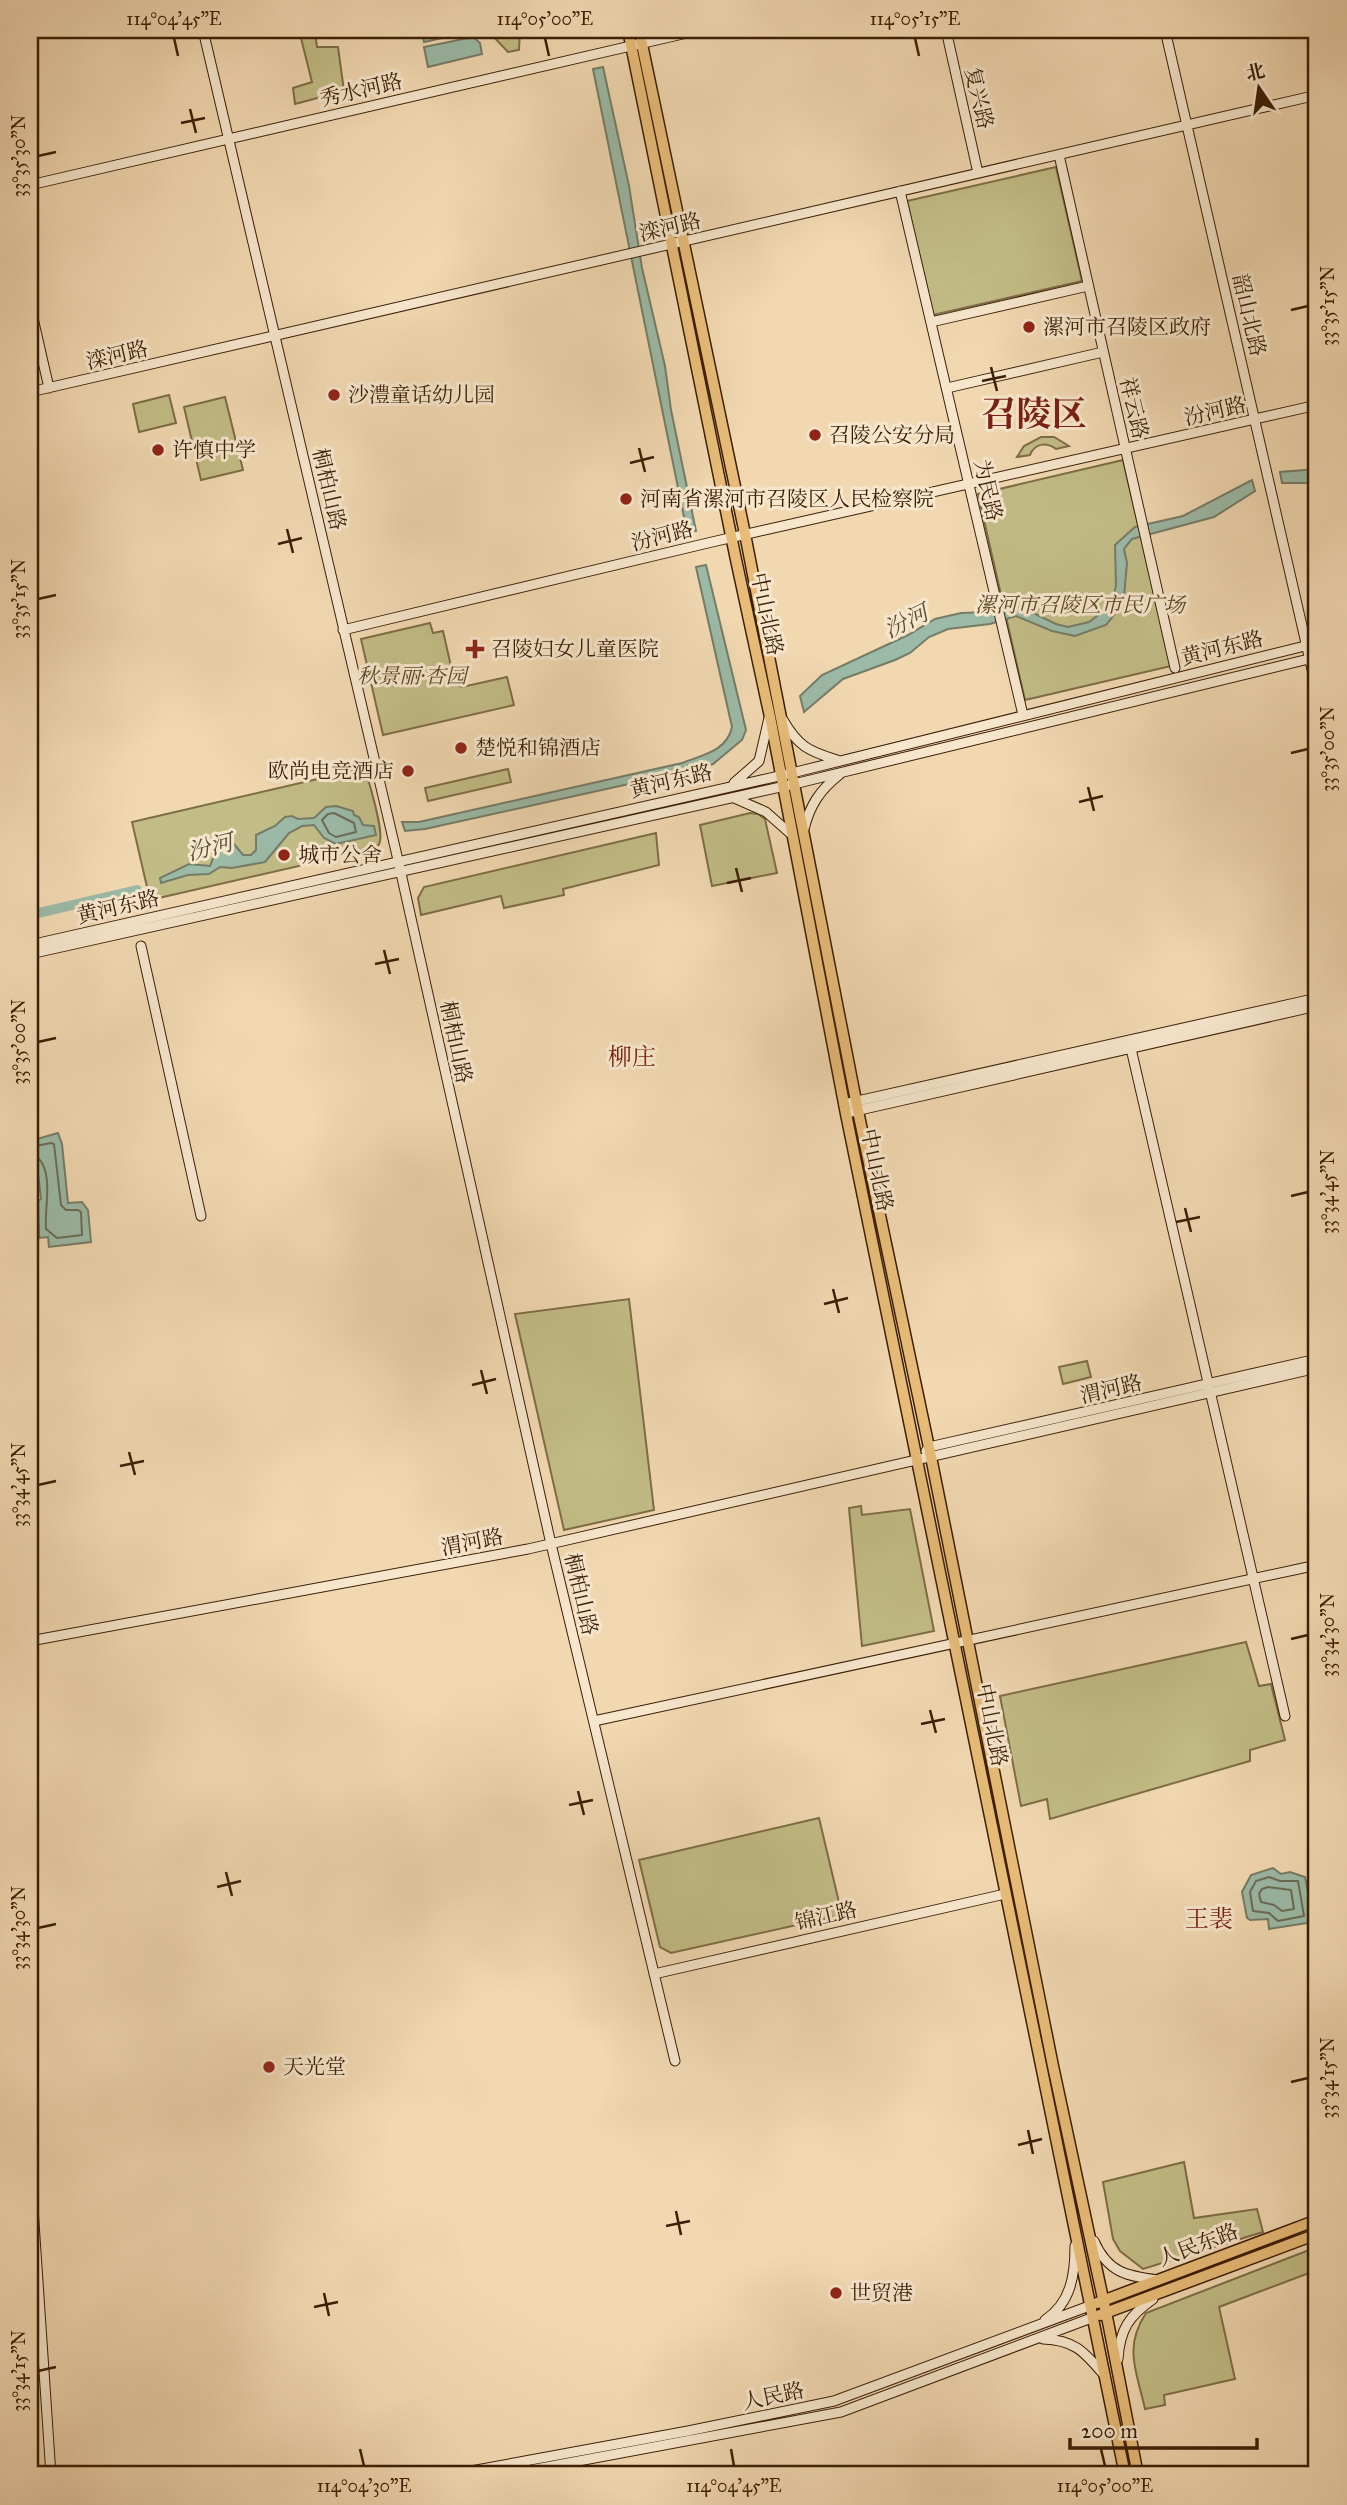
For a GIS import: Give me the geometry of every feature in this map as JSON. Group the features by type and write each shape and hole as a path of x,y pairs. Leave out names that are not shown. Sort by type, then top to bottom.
{"main road":[{"name":"中山北路","path":"628,30 637,44 683,242 745,534 775,716 781,781 797,835 918,1460 962,1641 1081,2226 1093,2311 1112,2376"},
{"name":"中山北路","path":"639,30 637,44 671,244 731,537 793,778 797,835"},
{"name":"中山北路","path":"851,1108 930,1452 1005,1894 1081,2226 1105,2307 1112,2376"},
{"name":"人民东路","path":"1161,2286 1317,2220"},
{"name":"人民东路","path":"1093,2311 1317,2234"},
{"path":"1112,2376 1131,2472"}],"street":[{"name":"桐柏山路","path":"203,30 401,872 551,1544 675,2061"},
{"name":"秀水河路","path":"30,185 701,30"},
{"name":"复兴路","path":"946,30 978,173"},
{"name":"韶山北路","path":"1165,30 1255,420 1312,644 1317,691"},
{"name":"滦河路","path":"30,392 1317,95"},
{"name":"祥云路","path":"1059,155 1175,668"},
{"name":"为民路","path":"900,191 1023,715"},
{"path":"931,322 1088,286"},
{"path":"30,305 48,388"},
{"path":"947,388 1103,352"},
{"name":"汾河路","path":"343,629 731,537 1317,405"},
{"name":"黄河东路","path":"793,778 838,760 1312,644"},
{"name":"黄河东路","path":"30,954 732,797 793,778 843,772 1314,658"},
{"path":"731,785 758,761 775,716 805,748 838,760"},
{"path":"732,797 766,812 797,835 820,792 843,772"},
{"name":"黄河东路","path":"30,945 731,785 781,781"},
{"path":"141,946 201,1216"},
{"path":"851,1108 1317,998"},
{"path":"1130,1044 1317,1006"},
{"path":"1130,1044 1285,1716"},
{"name":"渭河路","path":"1210,1389 1317,1359"},
{"name":"渭河路","path":"30,1641 354,1583 551,1544 918,1460 930,1452 1210,1389 1317,1368"},
{"path":"594,1721 1317,1565"},
{"name":"锦江路","path":"654,1974 1005,1894"},
{"path":"30,2163 51,2475"},
{"path":"1037,2339 1069,2342 1112,2376 1127,2322 1161,2286 1114,2269 1098,2252 1081,2226"},
{"path":"1035,2327 1061,2306 1069,2293 1081,2226"},
{"name":"人民路","path":"449,2475 834,2401 1035,2327 1093,2311"},
{"name":"人民路","path":"503,2475 841,2412 1037,2339 1093,2311"}],"green space":[{"path":"299,30 330,30 315,33 317,47 338,47 344,91 295,104 293,88 312,82"},
{"path":"487,30 520,30 519,50 508,52"},
{"path":"1056,167 1082,281 933,315 907,201"},
{"path":"169,395 176,423 139,432 133,404"},
{"path":"225,397 243,470 201,480 184,407"},
{"path":"1041,437 1054,437 1069,446 1056,449 1041,445 1030,455 1017,457 1024,446"},
{"name":"漯河市召陵区市民广场","path":"1123,460 1171,666 1025,700 978,494"},
{"name":"秋景丽·杏园","path":"430,623 433,633 443,631 455,684 462,687 507,677 514,705 383,735 361,639"},
{"path":"365,768 380,834 379,845 373,849 150,900 132,822"},
{"path":"508,769 511,782 428,801 425,788"},
{"path":"750,813 765,819 777,873 712,886 700,825"},
{"path":"656,833 659,865 563,889 564,895 504,908 501,896 421,915 418,898 424,887"},
{"path":"629,1299 654,1510 564,1530 515,1314"},
{"path":"1087,1361 1091,1377 1063,1384 1059,1367"},
{"path":"861,1506 862,1515 910,1509 934,1631 862,1646 849,1508"},
{"path":"1246,1642 1259,1686 1271,1684 1285,1740 1250,1750 1250,1761 1050,1819 1047,1799 1021,1806 1000,1696"},
{"path":"819,1818 842,1915 671,1953 660,1947 639,1860"},
{"path":"1184,2162 1194,2218 1257,2209 1263,2232 1143,2269 1120,2251 1113,2239 1103,2182"},
{"path":"1317,2247 1317,2270 1219,2307 1235,2379 1164,2395 1165,2405 1145,2409 1133,2349 1139,2326 1146,2313"},
{"path":"30,2265 38,2391 30,2392"}],"water":[{"path":"421,30 466,30 465,33 424,42"},
{"path":"473,37 480,43 482,54 428,67 424,47"},
{"path":"603,67 629,186 642,268 665,366 671,410 696,531 687,532 593,69"},
{"path":"1317,469 1317,483 1282,483 1280,472"},
{"path":"1252,480 1255,491 1214,517 1132,539 1124,549 1127,563 1124,596 1106,625 1075,636 1052,631 1016,616 990,624 948,629 929,637 910,653 843,679 804,712 800,696 822,675 908,635 935,619 961,613 1021,607 1068,627 1089,622 1105,610 1113,599 1116,585 1115,545 1135,527 1183,516"},
{"path":"706,565 746,730 742,740 713,764 425,829 405,831 402,822 419,822 682,763 720,747 732,727 696,567"},
{"path":"336,806 353,811 363,825 374,826 376,835 336,844 324,838 314,825 302,826 289,833 265,862 232,868 220,867 209,874 188,875 161,883 160,878 189,864 210,866 216,851 223,843 234,844 243,855 251,855 256,850 256,835 275,826 285,817 314,818 326,807"},
{"path":"58,1133 62,1144 68,1203 82,1202 88,1210 91,1242 49,1247 48,1237 39,1238 38,1201 41,1199 37,1165 30,1166 30,1141"},
{"path":"1273,1868 1281,1874 1290,1872 1305,1877 1314,1922 1269,1929 1268,1919 1247,1918 1242,1892 1251,1875"}],"waterway":[{"name":"汾河","path":"30,915 137,890"}],"place":[{"name":"漯河市召陵区政府","path":"1029,327"},
{"name":"沙澧童话幼儿园","path":"334,395"},
{"name":"召陵公安分局","path":"815,435"},
{"name":"许慎中学","path":"158,450"},
{"name":"河南省漯河市召陵区人民检察院","path":"626,499"},
{"name":"召陵妇女儿童医院","path":"475,649"},
{"name":"楚悦和锦酒店","path":"461,748"},
{"name":"欧尚电竞酒店","path":"408,771"},
{"name":"城市公舍","path":"284,855"},
{"name":"天光堂","path":"269,2067"},
{"name":"世贸港","path":"836,2293"}],"district":[{"name":"召陵区","path":"1034,414"},
{"name":"柳庄","path":"632,1057"},
{"name":"王裴","path":"1209,1919"}]}
